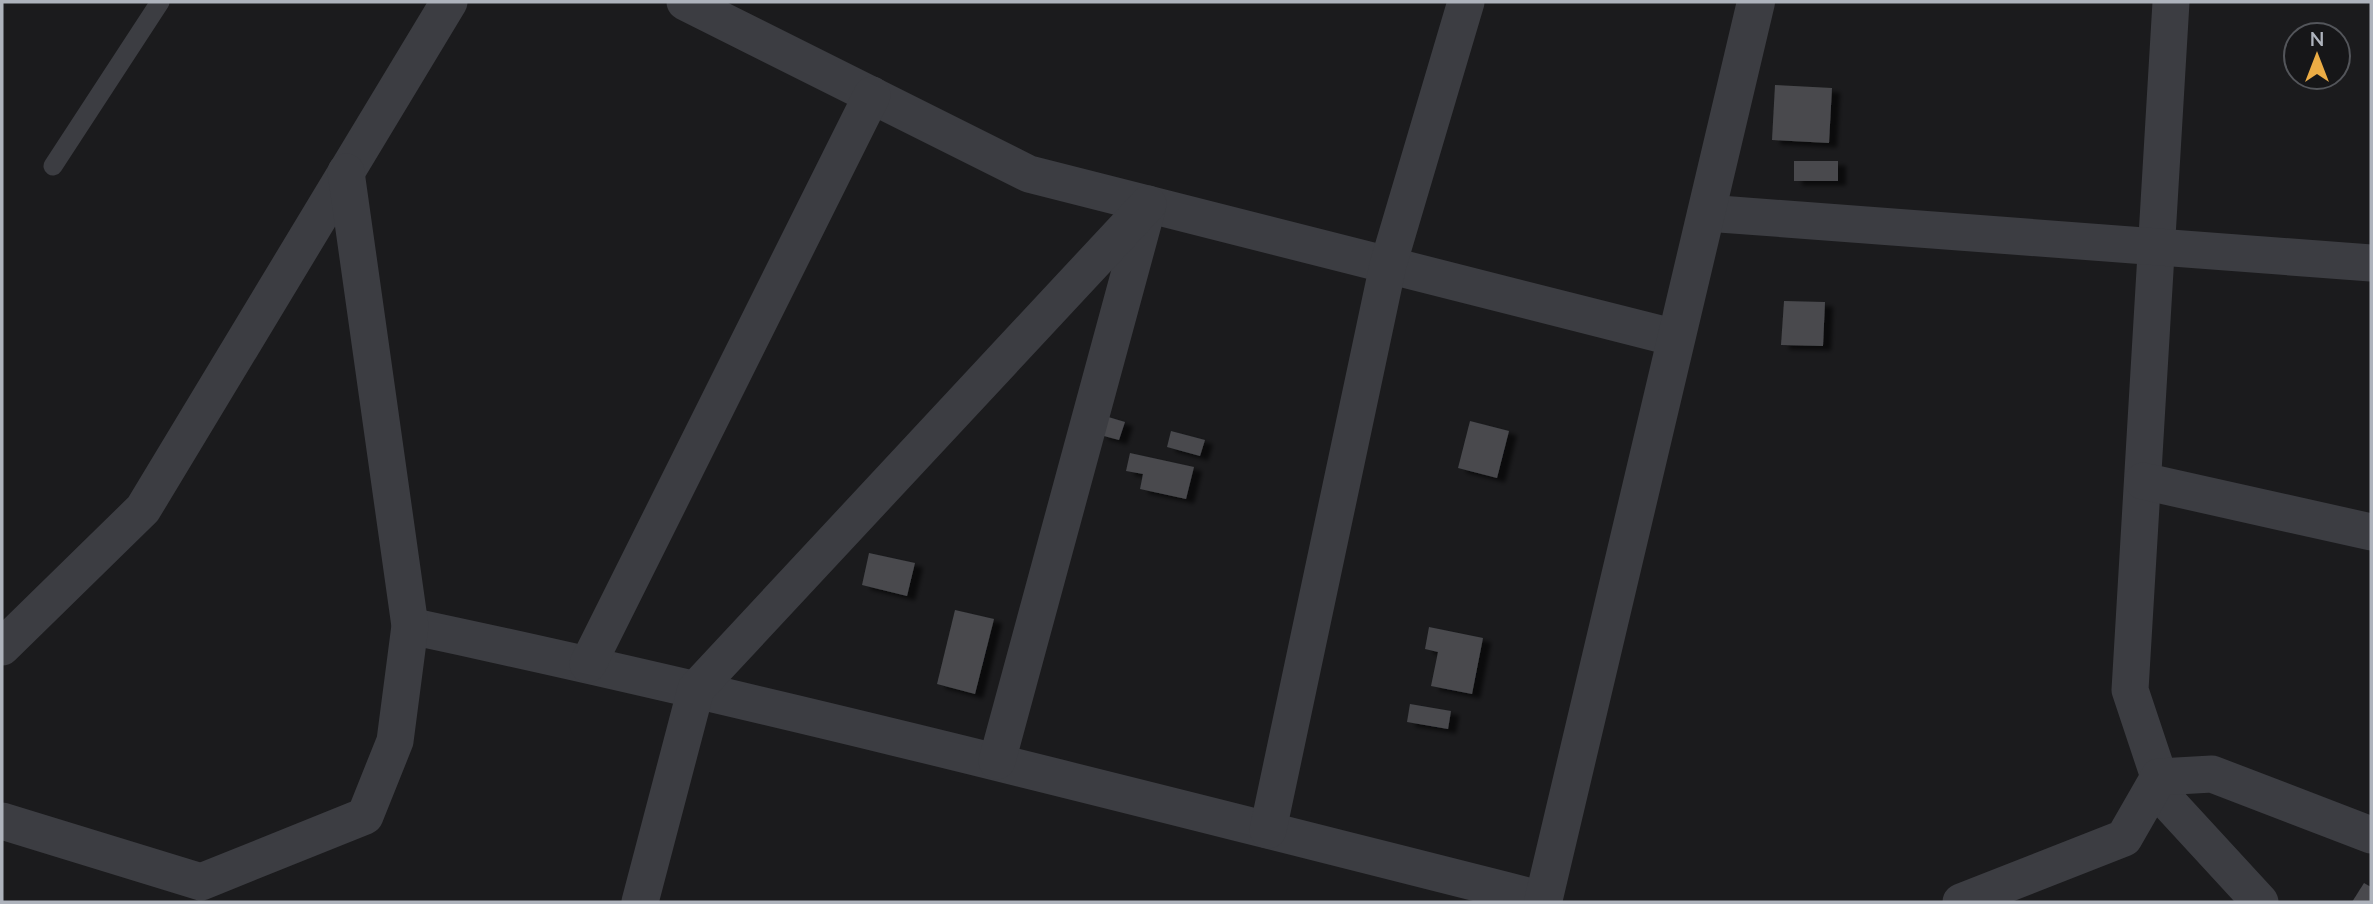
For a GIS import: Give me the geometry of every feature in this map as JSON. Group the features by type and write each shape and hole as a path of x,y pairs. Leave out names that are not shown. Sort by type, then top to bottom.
{"street":[{"path":"2,647 143,509 449,2"},
{"path":"685,2 1030,174 1676,338"},
{"path":"1268,830 1388,265 1466,2"},
{"path":"410,626 588,664 997,761 1543,901 1755,2"},
{"path":"2171,2 2130,690 2166,801 2260,902"},
{"path":"588,664 872,95"},
{"path":"2,821 198,892 365,817 395,741 410,626 346,172"},
{"path":"640,902 696,689 1148,204"},
{"path":"997,761 1148,204"},
{"path":"1706,214 2371,263"},
{"path":"2143,481 2371,532"},
{"path":"2159,777 2212,774 2371,835"},
{"path":"1961,902 2124,838 2159,777"}],"lane":[{"path":"53,166 160,2"}],"building":[{"path":"1775,85 1832,88 1829,143 1772,140"},
{"path":"1794,161 1838,161 1838,181 1794,181"},
{"path":"1784,301 1825,302 1823,346 1781,345"},
{"path":"1105,416 1125,422 1119,440 1100,435"},
{"path":"1470,421 1509,431 1497,478 1458,468"},
{"path":"1171,431 1205,440 1200,456 1167,447"},
{"path":"1130,453 1194,467 1186,499 1140,489 1143,474 1126,471"},
{"path":"869,553 915,563 907,596 862,585"},
{"path":"955,610 994,619 975,694 937,684"},
{"path":"1429,627 1483,638 1472,694 1431,686 1438,652 1425,649"},
{"path":"1410,704 1451,711 1448,729 1407,722"},
{"path":"2364,883 2371,887 2371,902 2352,902"}]}
